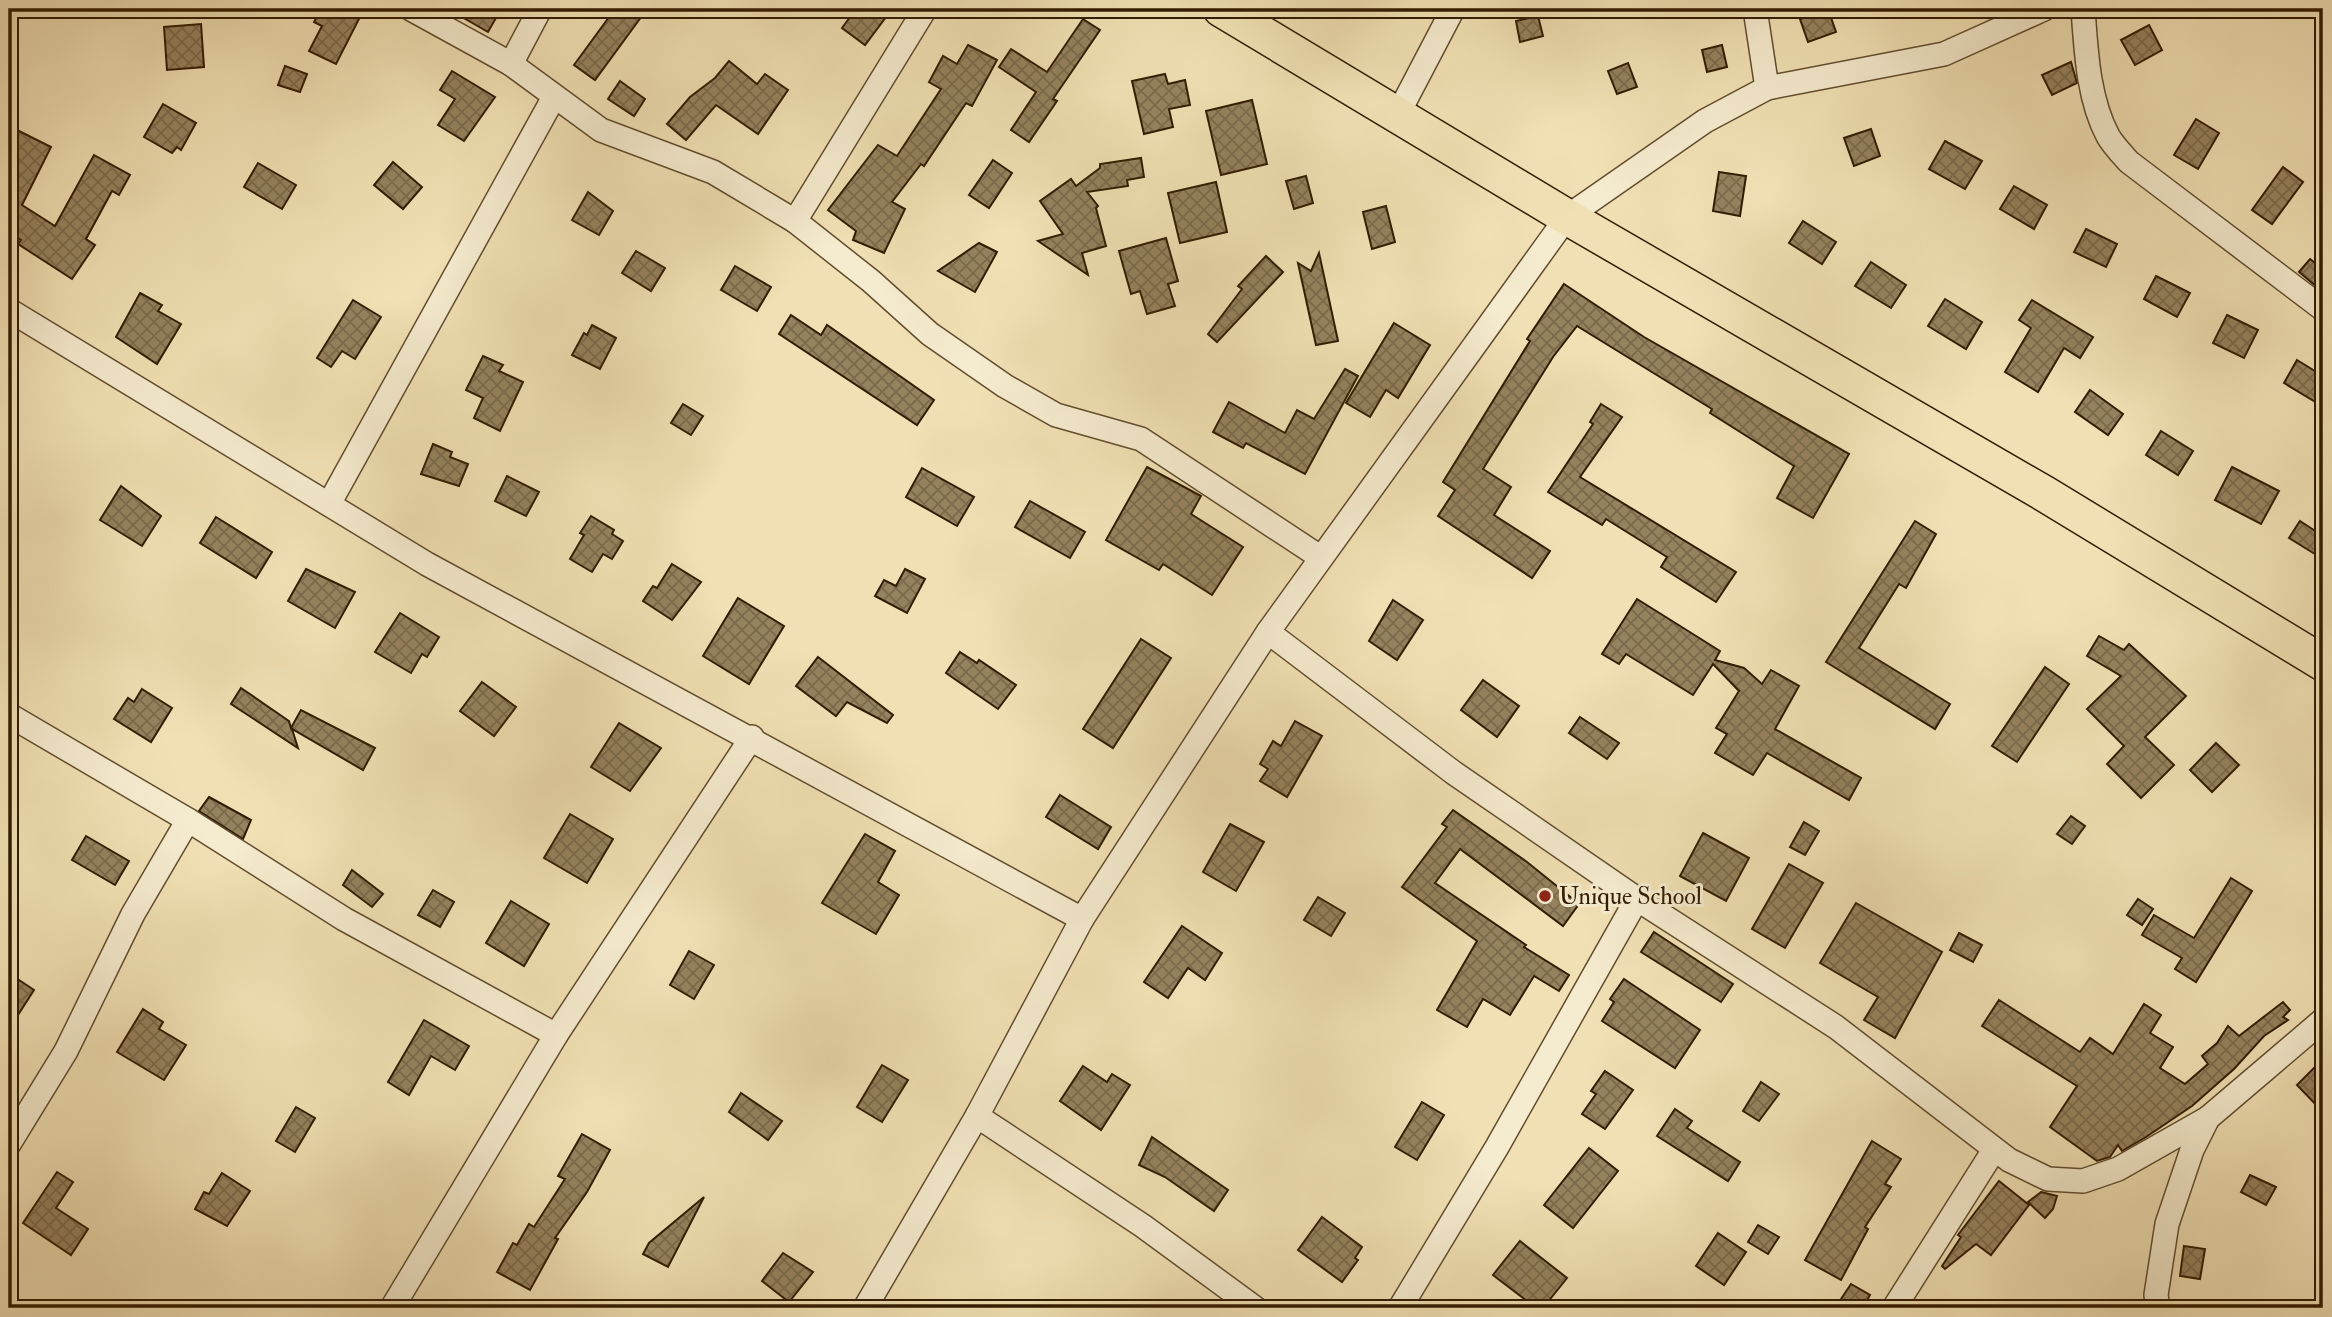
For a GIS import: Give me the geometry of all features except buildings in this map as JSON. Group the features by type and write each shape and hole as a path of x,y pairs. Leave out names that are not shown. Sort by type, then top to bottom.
{"main road":[{"path":"1221,9 1567,217 2045,494 2320,659"}],"street":[{"path":"411,9 511,64 601,130 713,172 795,221 871,281 930,334 1005,386 1056,415 1141,439 1320,557"},
{"path":"511,64 540,9"},
{"path":"795,221 925,9"},
{"path":"1397,116 1453,9"},
{"path":"1755,9 1768,88"},
{"path":"865,1308 977,1116 1083,919 1268,632 1567,217 1705,121 1768,88 1944,54 2044,9"},
{"path":"2083,9 2087,57 2098,110 2109,137 2129,162 2323,309"},
{"path":"329,504 554,97"},
{"path":"9,310 428,564 752,737 1083,919"},
{"path":"1268,632 1454,773 1637,899 1836,1027 1994,1150 2048,1179 2083,1181 2118,1169 2208,1118 2323,1020"},
{"path":"9,715 188,821 344,919 556,1035"},
{"path":"392,1308 556,1035 752,737"},
{"path":"9,1144 66,1051 133,914 188,821"},
{"path":"1400,1308 1497,1147 1637,899"},
{"path":"977,1116 1143,1226 1255,1308"},
{"path":"2158,1308 2156,1295 2167,1224 2192,1150 2208,1118"},
{"path":"1894,1308 1994,1150"}],"place":[{"name":"Unique School","path":"1545,896"}]}
